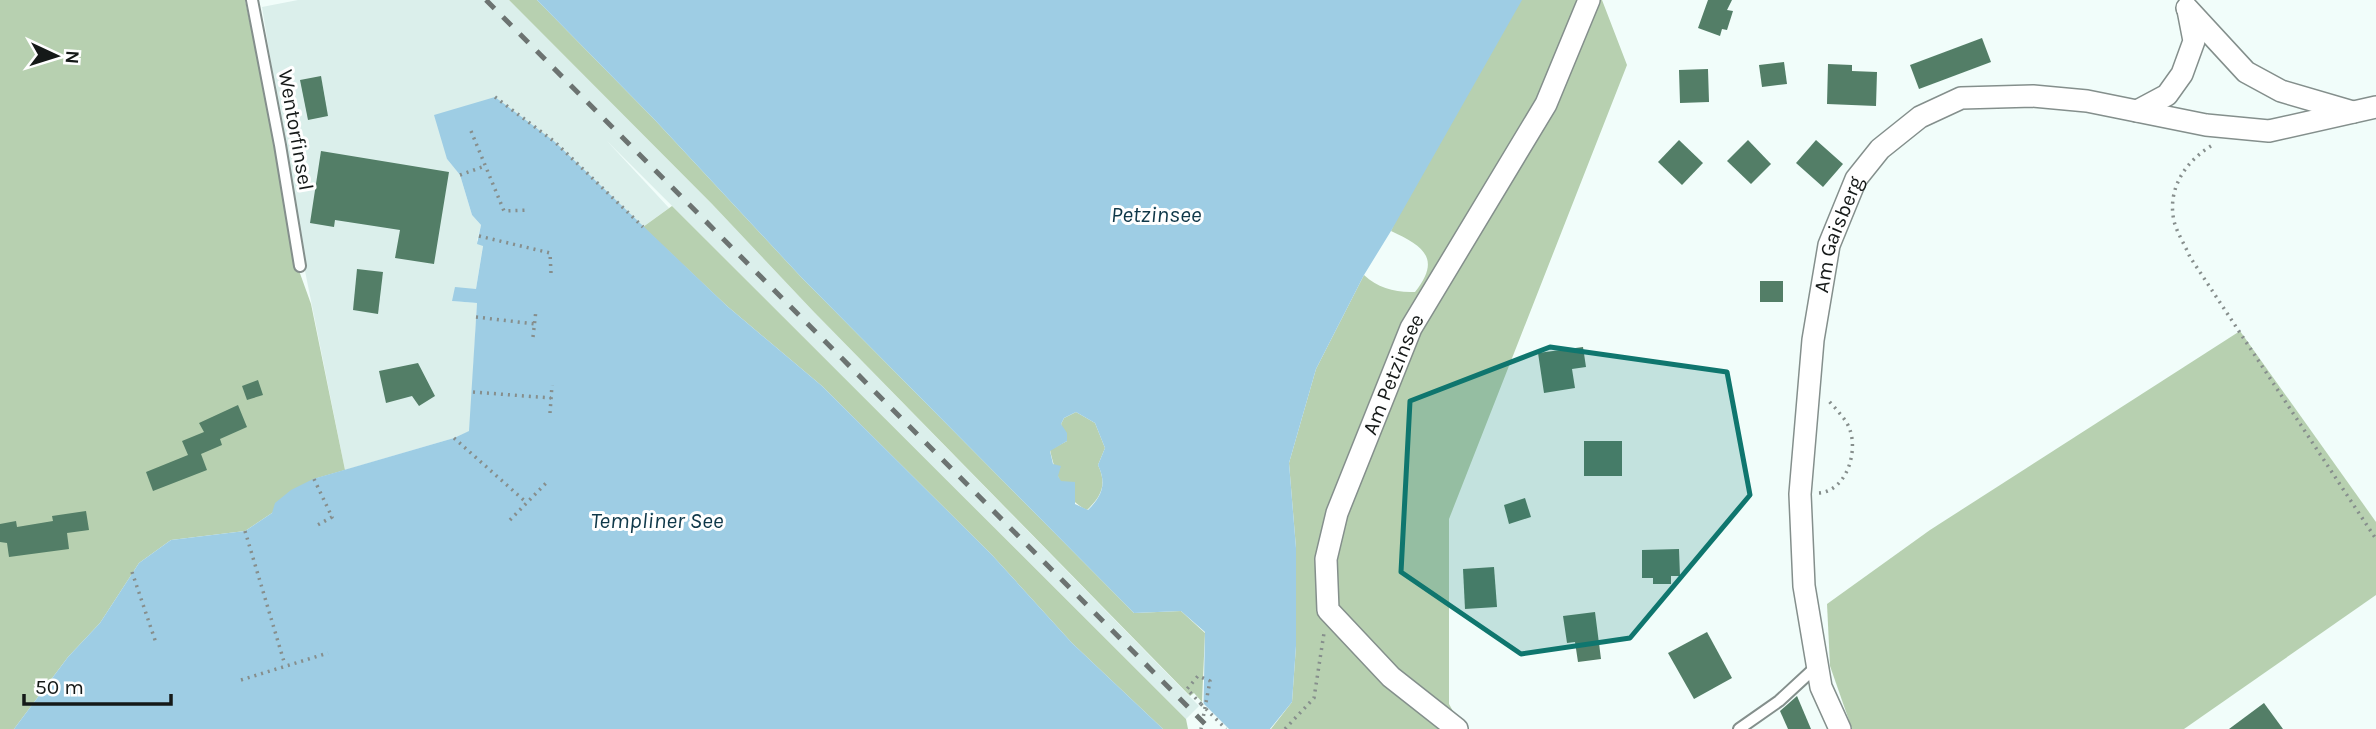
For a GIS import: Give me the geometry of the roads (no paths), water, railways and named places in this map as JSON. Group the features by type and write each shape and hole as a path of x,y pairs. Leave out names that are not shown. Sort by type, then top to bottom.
{"street":[{"name":"Am Petzinsee","path":"1457,729 1391,677 1328,610 1326,559 1337,513 1411,328 1546,104 1589,0"},
{"path":"2137,110 2167,95 2182,74 2194,41 2184,4"},
{"path":"2184,4 2246,72 2281,91 2354,113"},
{"name":"Am Gaisberg","path":"1840,729 1821,687 1817,666 1804,586 1800,494 1813,340 1829,245 1856,179 1880,149 1920,117 1961,98 2033,96 2087,101 2206,125 2269,131 2376,107"}],"lane":[{"name":"Wentorfinsel","path":"252,0 300,267"},
{"path":"1739,729 1779,701 1817,666"}],"water":[{"name":"Petzinsee","path":"537,0 1522,0 1364,275 1316,369 1289,463 1296,548 1296,646 1292,702 1270,729 1203,729 1205,632 1181,611 1134,613 802,278 654,119","holes":["1076,412 1095,423 1105,448 1098,465 1102,489 1088,510 1075,504 1075,482 1061,481 1058,476 1061,466 1053,464 1050,451 1067,441 1067,433 1061,424 1064,418"]},
{"name":"Templiner See","path":"495,97 555,142 727,306 822,386 992,555 1072,643 1163,729 14,729 68,657 100,623 139,563 171,540 245,531 272,513 275,503 291,490 313,479 454,438 469,431 477,303 452,301 455,287 476,289 483,246 477,244 481,225 472,215 460,175 447,159 434,115"}],"railway":[{"path":"486,0 1210,729"}]}
